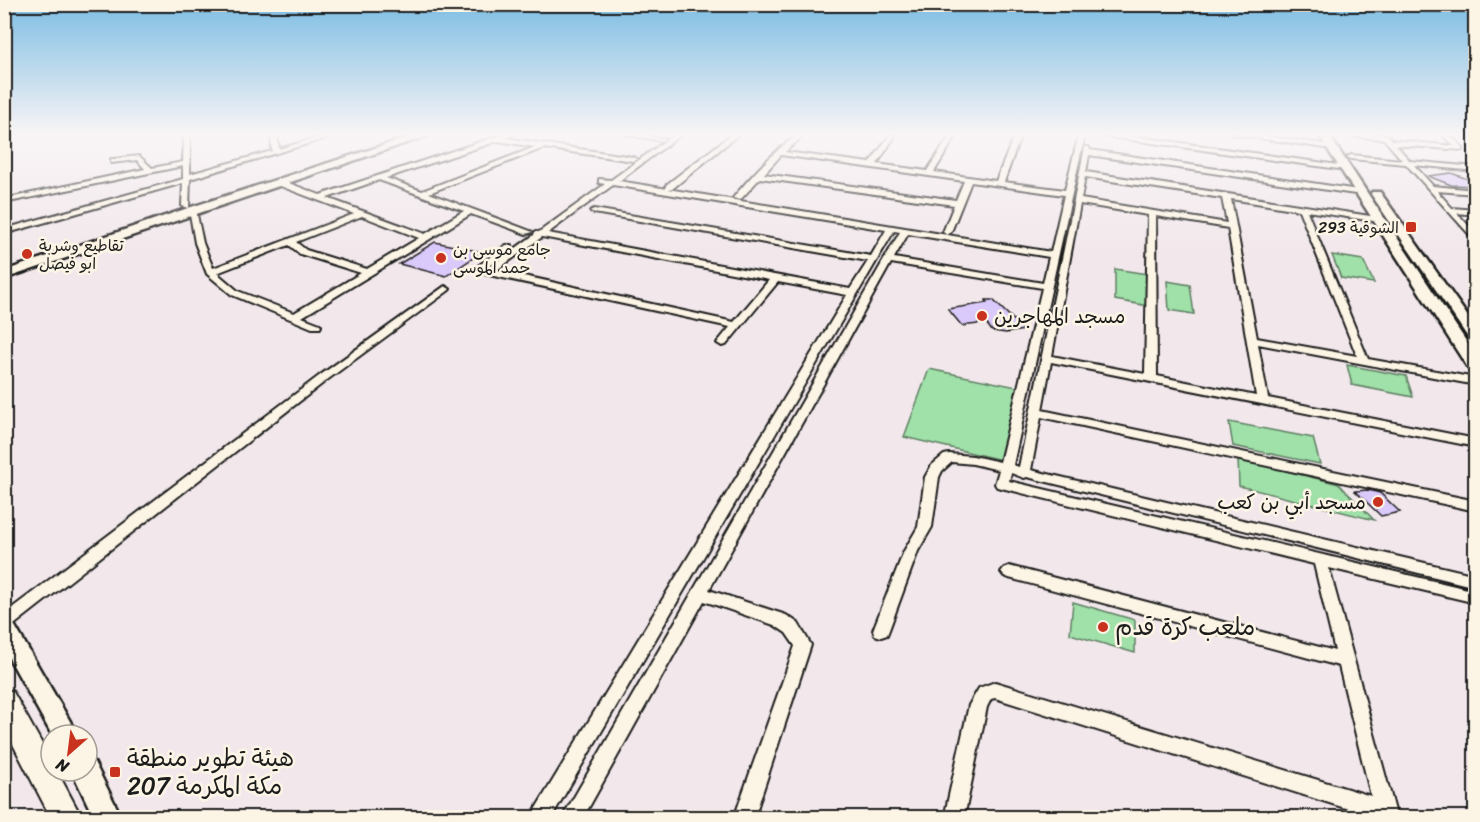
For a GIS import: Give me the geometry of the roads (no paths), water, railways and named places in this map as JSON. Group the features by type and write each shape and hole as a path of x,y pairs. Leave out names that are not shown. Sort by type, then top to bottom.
{"highway":[{"path":"4,700 67,818"}],"main road":[{"path":"4,269 298,172"},
{"path":"4,275 189,208 308,172"},
{"path":"1352,172 1362,193 1476,368"},
{"path":"1355,172 1476,339"},
{"path":"1421,284 1439,286"},
{"path":"4,625 58,723"},
{"path":"91,783 109,818"}],"street":[{"path":"4,201 139,172"},
{"path":"186,172 189,208 210,272 235,293 316,326"},
{"path":"4,232 208,172"},
{"path":"322,197 401,172"},
{"path":"422,194 477,172"},
{"path":"609,180 618,172"},
{"path":"621,172 479,269 735,326"},
{"path":"669,187 688,172"},
{"path":"917,172 999,184 1232,226"},
{"path":"999,184 1003,172"},
{"path":"1024,474 1046,358 1076,172"},
{"path":"1223,172 1362,193"},
{"path":"1417,172 1472,232 1476,240"},
{"path":"737,198 757,174 958,203"},
{"path":"1380,220 1082,174 1072,197 1055,252 1002,484 1476,597"},
{"path":"382,179 468,212 534,233 854,293"},
{"path":"609,180 669,187 1055,252"},
{"path":"609,180 899,230 1055,252"},
{"path":"947,232 968,180"},
{"path":"278,182 424,237"},
{"path":"1430,188 1476,192"},
{"path":"1226,196 1263,401"},
{"path":"1302,208 1364,361"},
{"path":"1450,210 1476,213"},
{"path":"594,211 1047,286"},
{"path":"295,317 468,212"},
{"path":"210,272 363,213"},
{"path":"1151,379 1152,213"},
{"path":"572,818 899,230"},
{"path":"290,241 303,252 367,272"},
{"path":"540,818 854,293 882,259"},
{"path":"722,343 775,279"},
{"path":"4,625 323,378 445,289"},
{"path":"1252,340 1476,382"},
{"path":"1046,358 1476,443"},
{"path":"1036,412 1476,506"},
{"path":"881,630 911,550 925,527 928,517 930,484 937,468 949,458 960,458 1476,581"},
{"path":"1320,560 1385,813"},
{"path":"1009,572 1346,662"},
{"path":"699,593 780,620 792,628 803,645 744,818"},
{"path":"954,818 978,705 985,693 995,690 1385,813"}],"place":[{"name":"الشوقية 293","path":"1411,227"},
{"name":"تقاطيع وشربة ابو فيصل","path":"27,254"},
{"name":"جامع موسى بن حمد الموسى","path":"441,258"},
{"name":"مسجد المهاجرين","path":"982,316"},
{"name":"مسجد أبي بن كعب","path":"1378,502"},
{"name":"ملعب كرة قدم","path":"1103,627"},
{"name":"هيئة تطوير منطقة مكة المكرمة 207","path":"115,772"}]}
